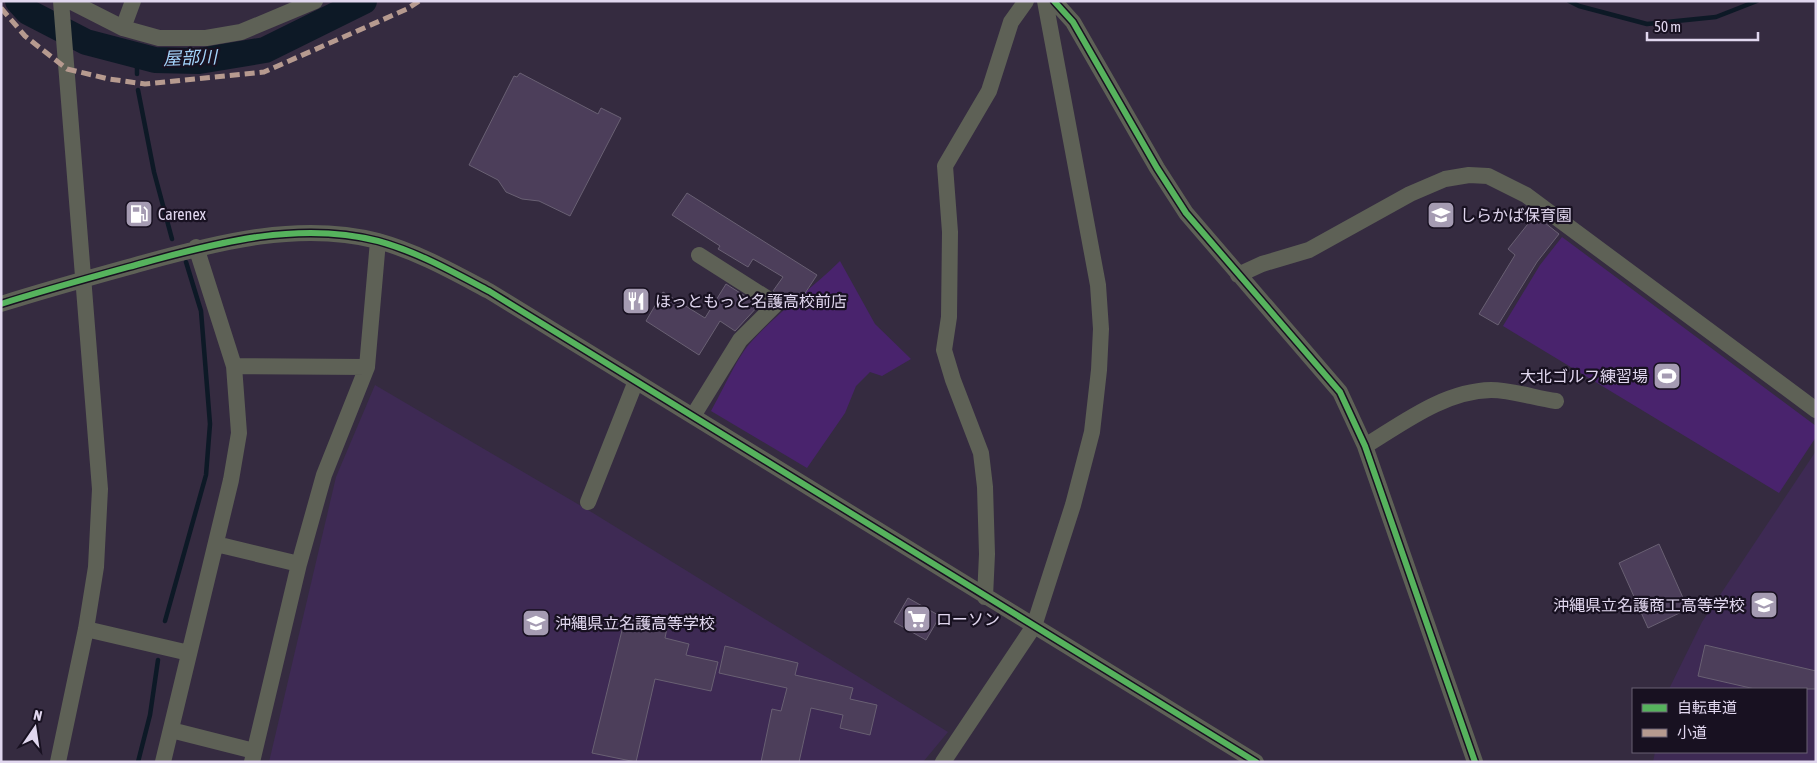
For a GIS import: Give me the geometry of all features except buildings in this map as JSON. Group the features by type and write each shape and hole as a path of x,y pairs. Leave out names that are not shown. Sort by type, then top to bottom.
{"street":[{"path":"58,762 86,629 96,567 100,489 61,1"},
{"path":"70,1 123,28 158,38 206,38 241,32 315,1"},
{"path":"123,28 133,1"},
{"path":"985,597 987,554 986,496 981,453 953,380 944,350 949,316 950,232 945,166 989,91 1011,22 1026,1"},
{"path":"943,762 1034,626 1073,505 1092,432 1099,370 1101,329 1098,285 1045,1"},
{"path":"1054,1 1073,22 1157,168 1186,213 1340,392 1365,446 1475,762"},
{"path":"1238,275 1262,264 1309,250 1410,194 1445,179 1469,175 1488,176 1526,195 1816,410"},
{"path":"1,304 196,248 275,234 329,232 378,241 424,257 489,290 985,597 1256,762"},
{"path":"171,730 253,756 299,564 324,475 367,367 378,241"},
{"path":"163,762 216,544 239,432 234,366 196,248"},
{"path":"693,416 740,340 776,304 699,256"},
{"path":"234,366 367,367"},
{"path":"588,502 636,382"},
{"path":"1365,446 1420,413 1461,394 1492,390 1556,401"},
{"path":"216,544 299,564"},
{"path":"86,629 189,653"}],"shaded area":[{"name":"大北ゴルフ練習場","path":"1562,237 1816,426 1816,437 1779,493 1503,326 1540,265"},
{"path":"840,261 875,324 911,359 882,376 870,372 856,386 845,413 807,468 711,411 736,364 752,341"},
{"name":"沖縄県立名護高等学校","path":"375,385 593,513 948,732 923,762 269,762 336,477"},
{"name":"沖縄県立名護商工高等学校","path":"1816,451 1816,762 1653,762 1655,753 1807,753 1807,688 1669,688 1702,622"}],"waterway":[{"name":"屋部川","path":"18,1 28,12 86,42 155,60 199,61 265,50 364,1"},
{"name":"屋部川","path":"1569,1 1579,6 1647,24 1716,17 1757,1"},
{"path":"137,55 137,74"},
{"path":"138,90 154,172 172,239"},
{"path":"165,621 206,475 210,424 201,311 186,262"},
{"path":"138,762 150,715 158,660"}],"marked path":[{"path":"1,8 25,36 67,69 109,79 145,84 264,72 407,9 419,1"}],"cycle path":[{"path":"1054,1 1073,22 1157,168 1186,213 1340,392 1365,446 1475,762"},
{"path":"1,304 172,255 260,237 319,233 349,235 378,241 407,251 489,291 1256,762"}],"place":[{"name":"Carenex","path":"139,214"},
{"name":"しらかば保育園","path":"1441,215"},
{"name":"ほっともっと名護高校前店","path":"636,301"},
{"name":"大北ゴルフ練習場","path":"1667,376"},
{"name":"沖縄県立名護商工高等学校","path":"1764,605"},
{"name":"ローソン","path":"917,619"},
{"name":"沖縄県立名護高等学校","path":"536,623"}]}
